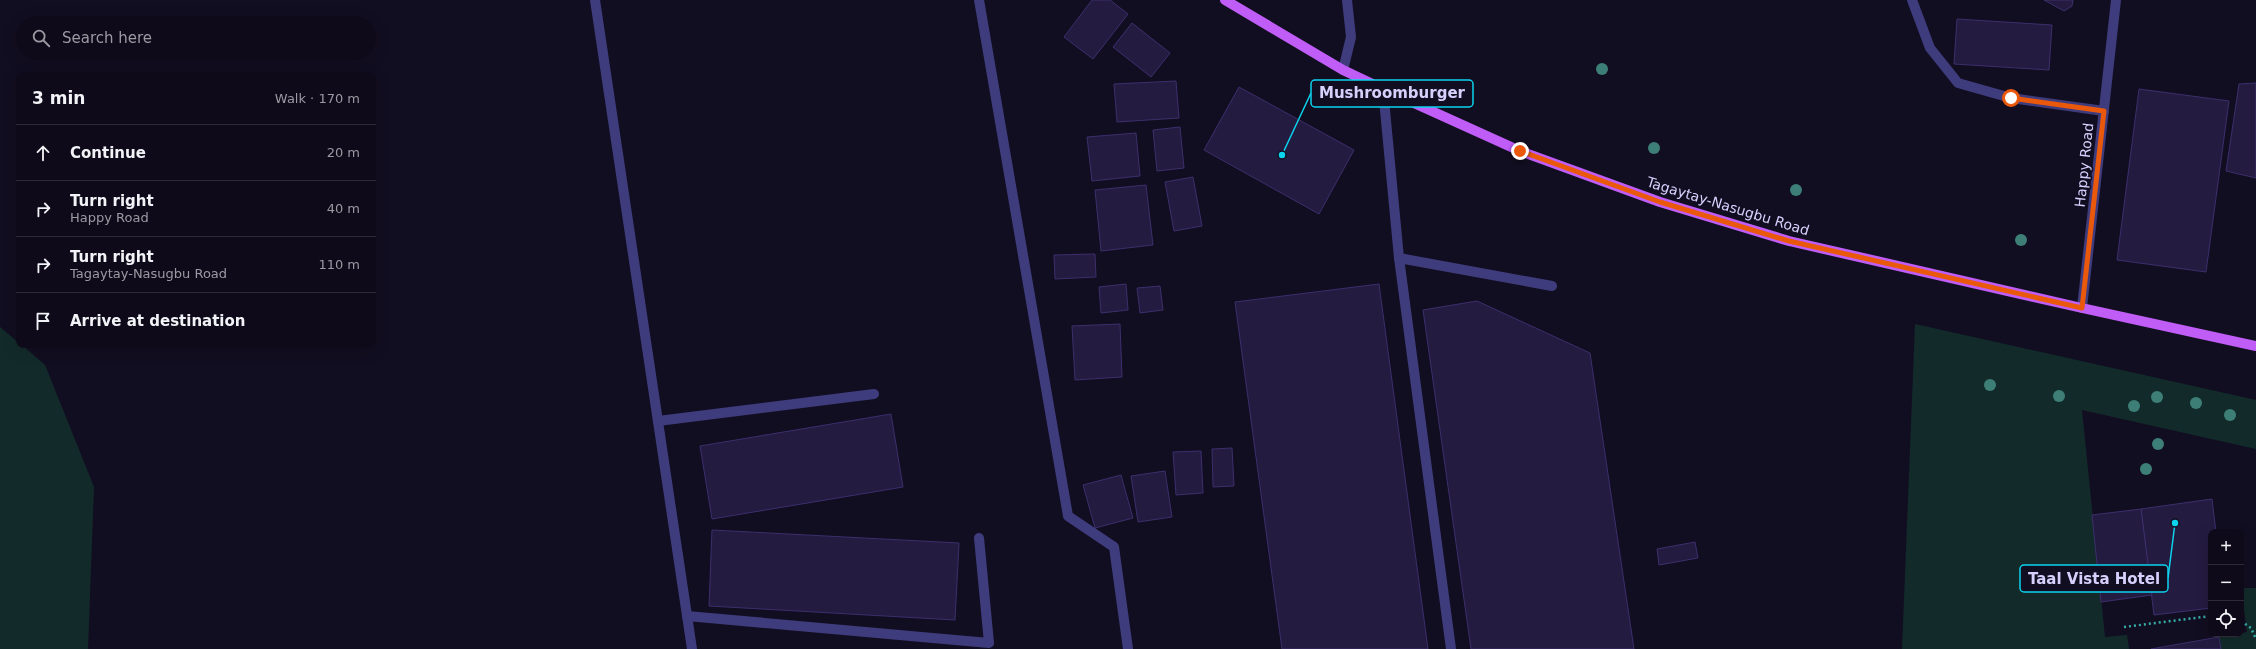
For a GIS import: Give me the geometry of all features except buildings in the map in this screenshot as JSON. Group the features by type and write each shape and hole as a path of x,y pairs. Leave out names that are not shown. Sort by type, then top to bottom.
{"main road":[{"name":"Tagaytay-Nasugbu Road","path":"1225,0 1343,70 1383,89 1520,151 1660,202 1789,241 2256,346"}],"street":[{"path":"595,0 692,649"},
{"path":"979,0 1068,516 1114,547 1128,649"},
{"path":"1343,70 1351,37 1347,0"},
{"path":"1912,0 1930,48 1958,83 2011,98 2104,111"},
{"name":"Happy Road","path":"2082,308 2116,0"},
{"path":"1383,89 1399,258 1451,649"},
{"path":"1399,258 1552,286"},
{"path":"658,421 874,394"},
{"path":"687,616 989,643 979,538"}],"path":[{"path":"2124,627 2208,616"},
{"path":"2244,623 2251,628 2256,639"}],"green space":[{"path":"1915,324 2256,400 2256,449 2082,410 2105,637 2127,635 2129,649 1902,649"},
{"path":"0,327 16,340 16,348 25,348 45,365 94,487 88,649 0,649"},
{"path":"2244,588 2256,588 2256,649 2221,649 2219,637 2244,637 2244,633 2247,632 2244,610"}],"place":[{"name":"Mushroomburger","path":"1282,155"},
{"name":"Taal Vista Hotel","path":"2175,523"}],"route":[{"path":"1520,151 1660,202 1789,241 2082,308 2104,111 2011,98"}]}
